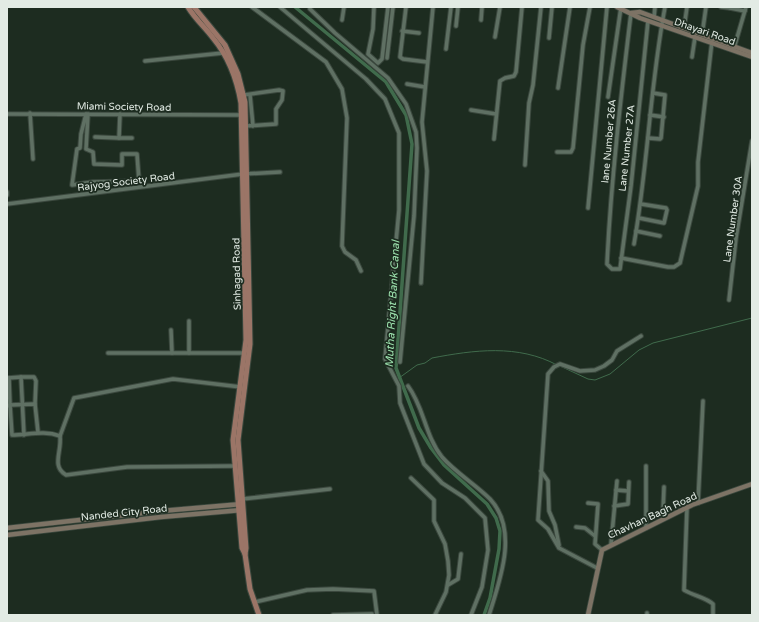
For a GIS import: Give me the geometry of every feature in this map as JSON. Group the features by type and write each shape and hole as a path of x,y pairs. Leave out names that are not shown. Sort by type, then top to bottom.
{"main road":[{"name":"Sinhagad Road","path":"188,7 193,16 217,43 223,53 237,85 242,116 245,173 248,325 247,376 238,415"},
{"name":"Sinhagad Road","path":"195,7 200,16 225,45 247,95 245,173"},
{"name":"Sinhagad Road","path":"240,502 235,466 236,440 240,387 248,325"},
{"name":"Sinhagad Road","path":"236,440 240,510 246,548 245,554 248,579 259,615"}],"street":[{"path":"252,7 326,62 342,89 347,118 342,246 345,252 356,260 361,271"},
{"path":"280,7 325,47 366,79 385,99 399,133 399,210 385,360 399,386 400,403 424,464 442,483 466,498 485,518 488,550 482,587 471,615"},
{"path":"342,20 344,7"},
{"path":"374,7 373,29 368,54 378,63 382,59 388,7"},
{"path":"387,58 393,7"},
{"path":"406,7 400,58 427,62"},
{"path":"421,283 427,171 422,122 433,7"},
{"path":"446,49 451,7"},
{"path":"456,26 458,7"},
{"path":"481,20 482,7"},
{"path":"495,37 500,7"},
{"path":"494,139 500,81 514,76 516,72 522,7"},
{"path":"525,165 529,103 533,85 541,7"},
{"path":"549,38 552,7"},
{"path":"558,88 570,7"},
{"path":"557,152 571,152 573,148 583,45 590,7"},
{"path":"588,208 607,7"},
{"path":"654,17 656,7"},
{"path":"634,244 641,204 650,115 661,26 665,7"},
{"path":"684,28 688,7"},
{"path":"702,35 706,7"},
{"path":"721,7 745,9 734,49"},
{"path":"310,8 335,33 388,78 406,104 416,132 417,148 414,216 400,362"},
{"path":"608,97 620,8"},
{"name":"Dhayari Road","path":"620,8 661,26 712,41 752,57"},
{"name":"Dhayari Road","path":"631,12 641,10 654,17 702,35 712,41"},
{"name":"lane Number 26A","path":"621,258 620,269 612,269 607,264 618,120 631,12"},
{"name":"Lane Number 27A","path":"621,258 631,186 648,21"},
{"path":"402,31 419,33"},
{"path":"692,57 695,37"},
{"path":"621,258 668,267 674,267 680,264 698,186 698,162 712,41"},
{"name":"Dhayari Road","path":"734,49 752,53"},
{"path":"145,61 223,53"},
{"path":"407,84 425,87"},
{"path":"246,126 253,126 276,124 276,109 282,100 282,91 279,90 247,95 253,126"},
{"path":"648,138 661,139 664,117 665,95 653,93"},
{"path":"471,110 496,114"},
{"path":"30,113 33,159"},
{"name":"Miami Society Road","path":"7,114 242,116"},
{"path":"87,114 86,149 93,152 94,164 122,165 122,154 137,154 139,181 93,182 72,185 77,148 80,148 81,133 87,114"},
{"path":"120,114 120,138"},
{"path":"650,115 664,117"},
{"path":"81,133 87,133"},
{"path":"94,137 132,138"},
{"name":"Lane Number 30A","path":"729,300 736,238 752,141"},
{"name":"Rajyog Society Road","path":"7,204 245,173 280,172"},
{"path":"639,218 664,223 667,210 666,208 641,204"},
{"path":"636,231 660,236"},
{"path":"188,353 189,320"},
{"path":"171,330 172,353"},
{"path":"597,568 559,548 548,529 538,520 548,374 555,366 560,364 580,372 595,370 612,360 617,350 641,336"},
{"path":"108,353 244,353"},
{"path":"21,377 24,406 24,435"},
{"path":"38,432 35,404 36,381 34,377 8,378 8,406 12,435 24,435 38,432 60,436"},
{"path":"235,466 127,467 66,475 60,472 58,466 61,446 60,436 74,398 173,379 240,387"},
{"path":"408,386 414,395 432,442 442,457 491,500 502,517 505,531 505,554 489,615"},
{"path":"698,504 703,401"},
{"path":"8,406 35,404"},
{"path":"646,466 646,528"},
{"path":"541,470 548,481 549,511 555,525 559,548"},
{"path":"412,478 431,497 435,504 434,521 444,544 448,560 448,585 435,615"},
{"path":"611,544 617,481"},
{"path":"614,506 628,504 629,482"},
{"name":"Chavhan Bagh Road","path":"588,615 602,550 611,544 687,508 752,484"},
{"path":"664,488 663,512 665,518"},
{"path":"240,502 330,489"},
{"path":"616,490 628,491"},
{"name":"Nanded City Road","path":"7,528 240,502"},
{"path":"588,503 598,504 595,536 596,546 602,550"},
{"path":"687,508 684,590 693,595 708,599 713,604 713,615"},
{"path":"168,510 169,516"},
{"name":"Nanded City Road","path":"7,535 169,516 240,510"},
{"path":"576,527 585,528 595,536"},
{"path":"448,585 458,580 462,554"},
{"path":"254,602 307,590 374,591 377,615"},
{"path":"333,615 372,614"}],"waterway":[{"name":"Mutha Right Bank Canal","path":"295,7 386,82 406,115 412,144 396,368 419,428 431,448 444,465 487,504 496,518 500,531 499,549 490,598 484,615"},
{"path":"560,366 588,379 595,380 610,374 639,350 653,343 752,318"},
{"path":"399,378 417,365 425,363 432,358 480,351 511,351 542,358 557,365"}]}
